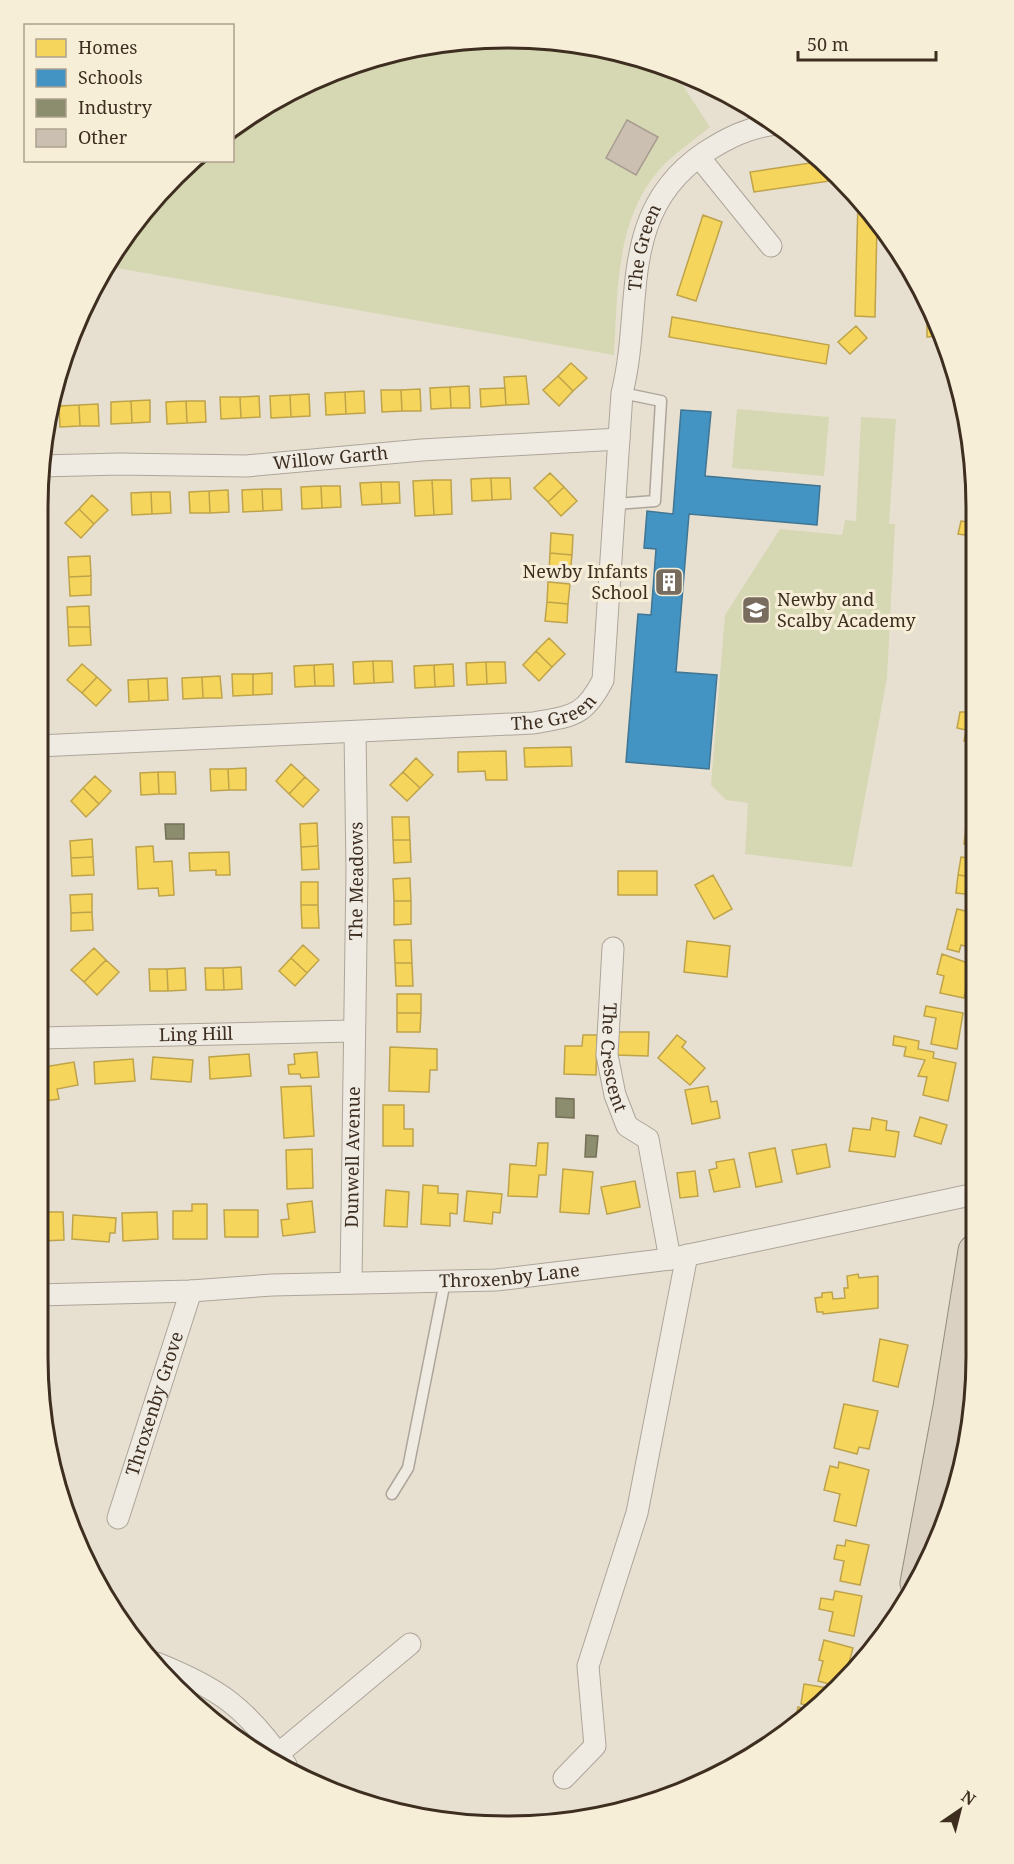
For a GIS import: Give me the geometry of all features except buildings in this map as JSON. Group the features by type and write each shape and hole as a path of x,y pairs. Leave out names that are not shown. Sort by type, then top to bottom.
{"highway":[{"path":"930,1535 961,1406 966,1351"}],"street":[{"name":"The Green","path":"48,746 533,723 573,716 592,701 603,680 622,393 629,366 635,280 648,219 662,193 680,172 731,136 752,127 763,126"},
{"path":"699,157 771,246"},
{"name":"Willow Garth","path":"50,466 120,464 246,466 422,450 619,439"},
{"name":"The Meadows","path":"353,1031 357,871 355,732"},
{"name":"The Crescent","path":"613,948 607,1055 615,1095 627,1126 648,1139 678,1257"},
{"name":"Ling Hill","path":"48,1038 353,1031"},
{"name":"Dunwell Avenue","path":"351,1283 353,1031"},
{"name":"Throxenby Lane","path":"48,1294 191,1291 272,1285 496,1280 678,1257 966,1196"},
{"path":"564,1778 595,1746 588,1666 637,1513 678,1257"},
{"name":"Throxenby Grove","path":"118,1518 191,1291"},
{"path":"284,1758 410,1644"},
{"path":"170,1669 193,1677 243,1710 279,1756"}],"lane":[{"path":"616,504 654,501 661,401 622,393"},
{"path":"392,1494 408,1468 445,1281"}],"green space":[{"path":"477,49 537,49 597,57 655,72 681,82 710,127 670,159 652,179 639,201 629,225 623,250 614,355 115,268 162,204 204,162 234,162 234,138 278,109 331,83 359,72 417,57"},
{"path":"737,409 829,417 824,476 732,468"},
{"path":"861,417 896,419 889,524 895,524 887,678 852,867 745,854 748,803 726,800 711,785 725,615 780,529 842,535 845,520 856,521"}],"place":[{"name":"Newby Infants School","path":"669,582"},
{"name":"Newby and Scalby Academy","path":"756,610"}]}
